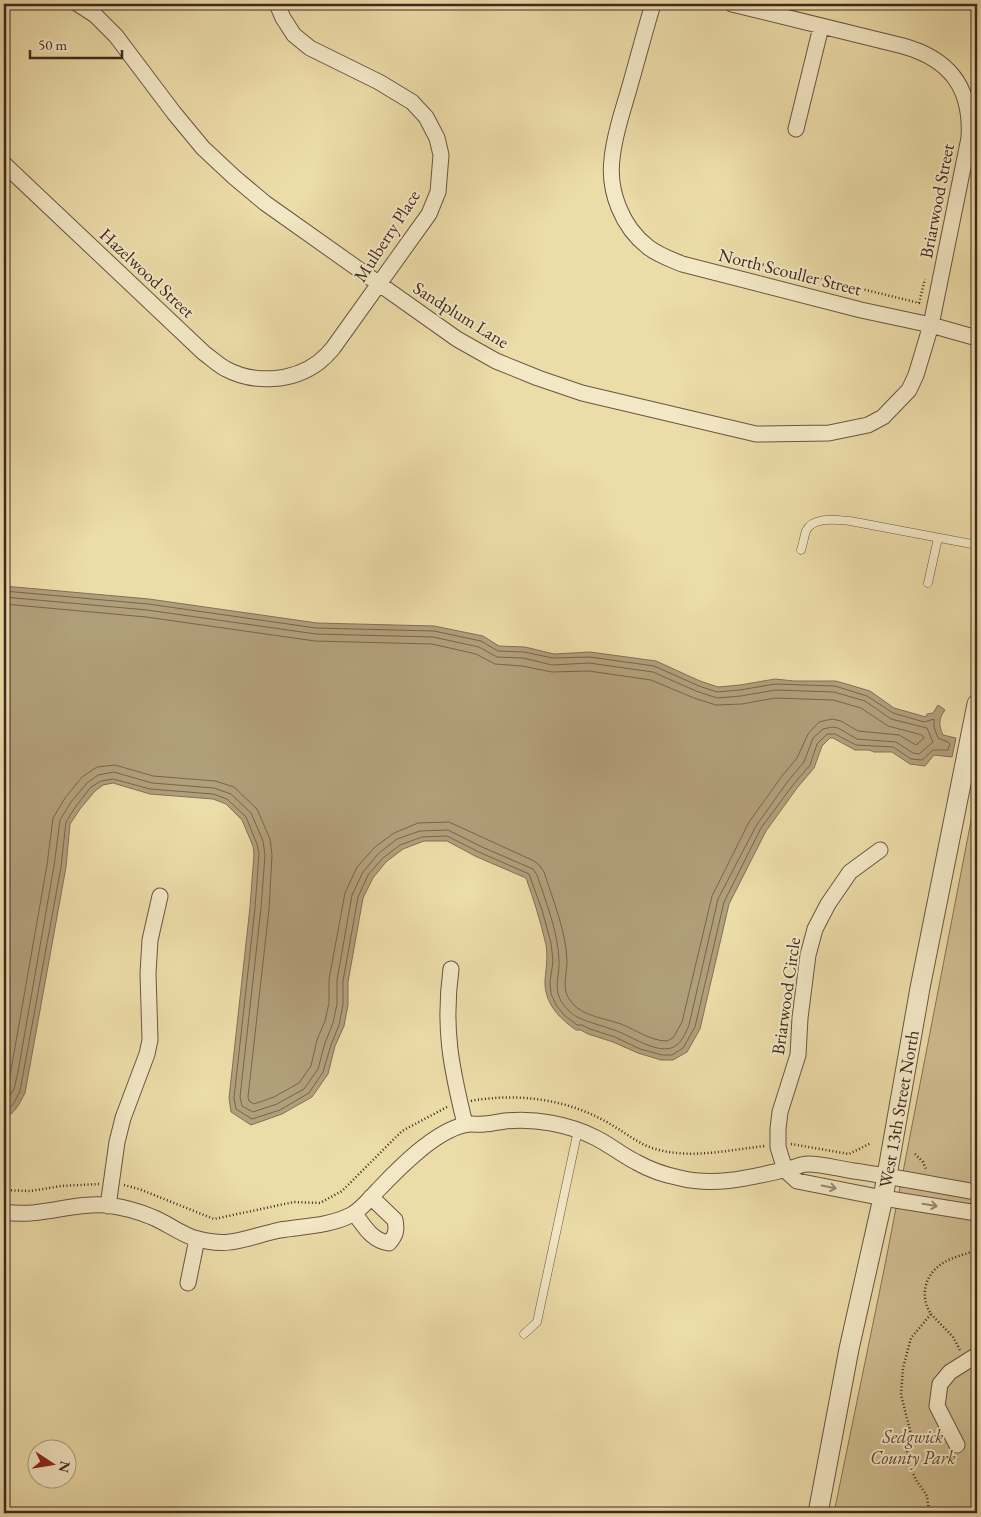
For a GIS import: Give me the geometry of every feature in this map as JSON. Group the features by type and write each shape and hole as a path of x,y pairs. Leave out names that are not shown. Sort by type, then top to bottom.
{"street":[{"name":"Sandplum Lane","path":"78,4 95,15 116,36 203,148 265,203 457,339 496,361 538,378 582,393 756,434 836,432 868,426 883,417 909,390 916,376 931,325"},
{"name":"Mulberry Place","path":"277,4 294,35 310,48 380,82 412,102 426,118 437,138 441,155 438,192 429,214 333,348 319,362 302,372 280,378"},
{"name":"North Scouller Street","path":"653,4 617,131 611,171 614,194 621,213 634,232 647,246 662,256 682,264 977,338"},
{"name":"Briarwood Street","path":"732,4 925,53 943,64 960,86 969,113 969,138 931,325"},
{"path":"796,129 821,27"},
{"name":"Hazelwood Street","path":"4,164 204,353 225,368 242,376 264,379 280,378"},
{"name":"West 13th Street North","path":"818,1513 849,1349 883,1198 920,988 976,711"},
{"name":"Briarwood Circle","path":"785,1170 778,1144 780,1112 798,1055 800,1018 808,955 815,929 828,904 850,872 880,850"},
{"path":"108,1206 117,1142 123,1118 147,1054 150,1040 148,973 150,940 160,896"},
{"path":"451,969 448,994 449,1048 465,1124"},
{"path":"4,1212 47,1213 78,1206 108,1206 130,1209 153,1217 197,1239 234,1242 277,1231 321,1226 355,1214 402,1165 440,1136 465,1124 482,1125 528,1120 551,1123 578,1130 657,1172 682,1179 705,1182 730,1181 806,1164 977,1192"},
{"path":"785,1170 797,1181 883,1198 977,1213"},
{"path":"355,1214 370,1234 381,1242 389,1243 395,1237 396,1220 371,1197"},
{"path":"188,1283 197,1239"},
{"path":"957,1445 937,1406 940,1384 950,1372 971,1358"}],"lane":[{"path":"801,550 807,529 814,522 831,520 850,521 977,545"},
{"path":"928,583 938,538"},
{"path":"524,1334 537,1322 578,1130"}],"path":[{"path":"732,256 919,303 926,277"},
{"path":"4,1190 31,1191 93,1183 122,1185 214,1219 294,1202 320,1203 342,1191 402,1132 442,1109 476,1100 507,1097 543,1099 569,1105 615,1127 628,1137 651,1148 692,1155 786,1143 849,1154 871,1143"},
{"path":"977,1113 974,1130 977,1151"},
{"path":"971,1358 930,1314 925,1306 924,1291 929,1277 941,1265 974,1250 977,1246"},
{"path":"930,1314 911,1338 903,1368 901,1395 911,1434 906,1457 916,1480 927,1496 929,1512 933,1513"},
{"path":"947,1513 950,1510"}],"green space":[{"name":"Sedgwick County Park","path":"977,790 977,1513 834,1513 884,1270"}],"water":[{"path":"4,586 149,599 317,623 434,626 483,636 499,646 525,647 554,654 590,652 656,661 718,687 775,679 836,681 870,691 894,708 926,717 927,714 933,713 938,705 945,710 940,722 943,735 956,738 952,757 934,755 925,766 910,764 892,752 855,750 833,738 830,738 822,746 814,768 766,831 729,904 700,1029 687,1052 673,1060 661,1060 638,1053 581,1030 576,1030 558,1015 550,1003 545,988 546,945 526,878 477,857 447,841 424,841 403,849 386,862 373,878 363,898 348,982 348,1005 344,1026 335,1046 328,1074 312,1097 282,1114 251,1125 231,1112 229,1098 254,854 253,846 242,820 226,804 213,799 150,794 113,783 103,785 95,791 70,824 66,867 25,1093 14,1111 4,1117"}]}
